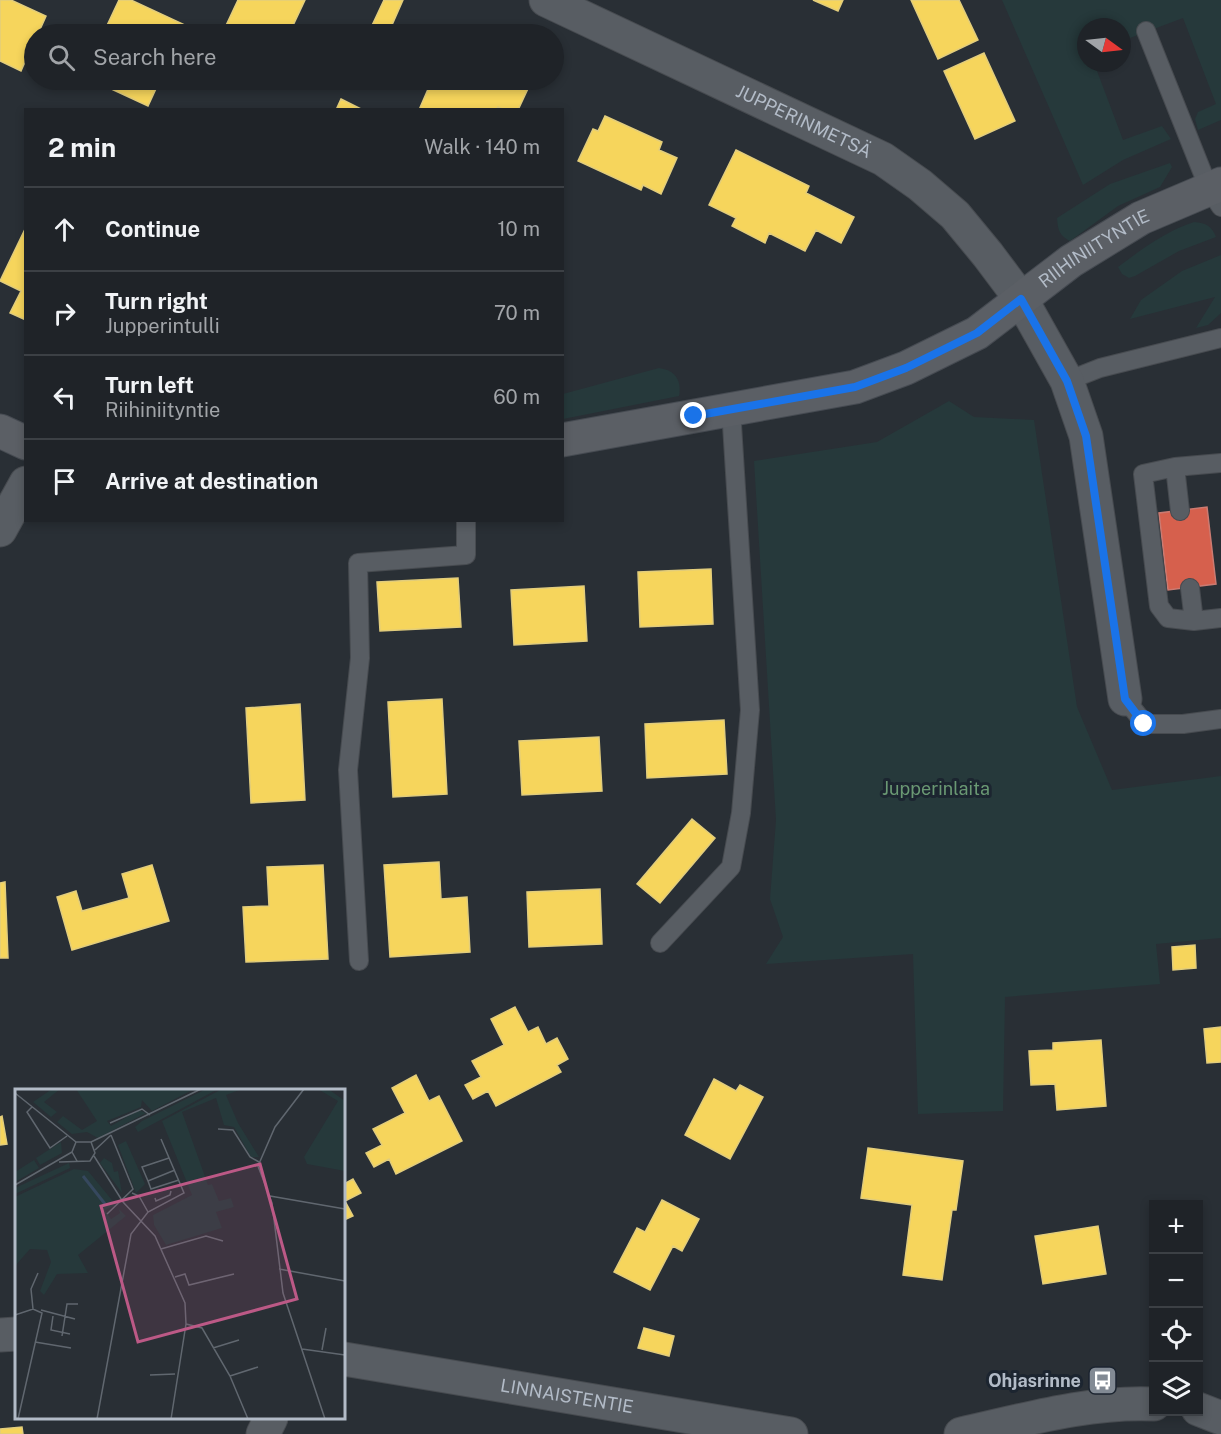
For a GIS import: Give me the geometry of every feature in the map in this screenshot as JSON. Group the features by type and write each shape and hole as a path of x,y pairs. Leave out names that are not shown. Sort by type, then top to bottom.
{"main road":[{"name":"RIIHINIITYNTIE","path":"564,440 855,387 906,368 977,333 1071,261 1141,218 1217,193"},
{"path":"0,431 24,442"}],"street":[{"name":"JUPPERINMETSÄ","path":"546,0 883,159 920,185 955,215 1021,299 1067,381 1086,436 1125,699"},
{"path":"0,530 24,487"},
{"path":"0,1335 15,1334"},
{"name":"LINNAISTENTIE","path":"345,1359 791,1434"},
{"path":"961,1434 1054,1413 1128,1403 1149,1404"},
{"path":"1203,1411 1221,1418"},
{"path":"263,1434 270,1419"}],"lane":[{"path":"1146,31 1217,193"},
{"path":"1067,381 1100,368 1221,338"},
{"path":"660,943 731,867 741,813 750,710 731,409"},
{"path":"1221,463 1175,467 1143,474 1160,606 1167,618 1194,621 1221,618"},
{"path":"1175,467 1180,510"},
{"path":"359,961 348,770 360,658 358,563 466,555 466,522"},
{"path":"1190,588 1194,621"},
{"path":"1125,699 1144,724 1183,724 1221,719"}],"green space":[{"path":"1002,0 1221,0 1221,120 1198,130 1195,119 1198,112 1216,104 1183,18 1131,38 1131,18 1077,18 1077,72 1097,72 1123,140 1162,126 1171,139 1123,160 1083,185"},
{"path":"1170,163 1172,167 1160,187 1118,206 1070,241 1063,237 1057,218 1110,184"},
{"path":"1194,222 1208,226 1216,237 1179,251 1135,276 1129,278 1122,274 1118,267 1136,254 1164,235"},
{"path":"1221,255 1221,313 1208,325 1196,328 1215,297 1130,319 1141,300 1182,271"},
{"path":"659,368 669,371 676,377 680,390 679,396 564,419 564,394"},
{"name":"Jupperinlaita","path":"949,401 974,417 1034,420 1077,707 1112,790 1221,776 1221,938 1156,944 1160,984 1005,997 1003,1111 918,1114 913,954 766,964 783,937 770,899 776,820 754,461 877,442"}],"building: Homes":[{"path":"0,0 11,0 46,16 42,24 24,24 24,64 21,71 0,61"},
{"path":"119,0 131,0 183,24 108,24"},
{"path":"238,0 305,0 294,24 227,24"},
{"path":"384,0 403,0 392,24 373,24"},
{"path":"813,0 843,0 838,11"},
{"path":"911,0 959,0 978,40 938,59"},
{"path":"984,53 1015,121 975,139 944,71"},
{"path":"114,90 155,90 148,106"},
{"path":"428,90 527,90 519,108 420,108"},
{"path":"341,99 359,108 337,108"},
{"path":"605,116 662,142 659,150 677,158 661,194 643,185 641,190 578,161 593,129 598,131"},
{"path":"736,150 809,186 806,193 854,217 841,243 816,230 805,251 769,233 765,243 732,226 736,218 709,205"},
{"path":"24,231 24,319 10,313 21,291 0,281"},
{"path":"711,569 713,624 640,627 638,572"},
{"path":"458,578 461,627 380,631 377,582"},
{"path":"584,586 587,641 514,645 511,590"},
{"path":"442,699 447,794 393,797 388,702"},
{"path":"300,704 305,800 251,803 246,708"},
{"path":"724,720 727,774 647,778 645,724"},
{"path":"599,737 602,791 522,795 519,741"},
{"path":"692,819 715,838 660,903 637,884"},
{"path":"439,862 441,899 467,897 470,952 390,957 384,865"},
{"path":"152,865 169,921 72,950 57,897 76,891 82,911 129,898 122,874"},
{"path":"323,865 328,959 246,962 243,907 269,906 267,867"},
{"path":"5,882 8,958 0,958 0,883"},
{"path":"600,889 602,944 529,947 527,892"},
{"path":"1195,945 1196,968 1173,970 1172,947"},
{"path":"515,1007 528,1032 538,1027 546,1044 557,1038 568,1059 557,1065 561,1072 496,1106 488,1091 473,1099 465,1085 481,1077 472,1061 504,1045 491,1019"},
{"path":"1221,1027 1221,1062 1207,1063 1204,1029"},
{"path":"1101,1040 1106,1106 1057,1110 1055,1084 1031,1085 1029,1051 1053,1050 1053,1043"},
{"path":"416,1075 429,1101 439,1096 462,1141 396,1174 389,1159 374,1167 366,1153 382,1145 373,1129 405,1113 392,1088"},
{"path":"714,1079 736,1091 740,1085 763,1097 730,1159 685,1135"},
{"path":"2,1116 7,1144 0,1145 0,1117"},
{"path":"868,1148 963,1161 956,1210 952,1210 942,1280 903,1275 912,1205 861,1198"},
{"path":"353,1179 361,1193 345,1201 345,1183"},
{"path":"662,1200 699,1219 682,1251 673,1246 650,1290 614,1272 637,1228 645,1232"},
{"path":"345,1201 353,1216 345,1220"},
{"path":"1098,1226 1106,1274 1043,1284 1035,1236"},
{"path":"644,1328 674,1336 669,1356 638,1348"},
{"path":"22,1427 23,1434 0,1434 0,1429"}],"building: Shops":[{"path":"1207,507 1216,584 1168,590 1159,513"}],"place":[{"name":"Ohjasrinne","path":"1102,1381"}],"route":[{"path":"694,416 855,387 906,368 977,333 1021,299 1067,381 1086,436 1125,699 1144,724"}]}
